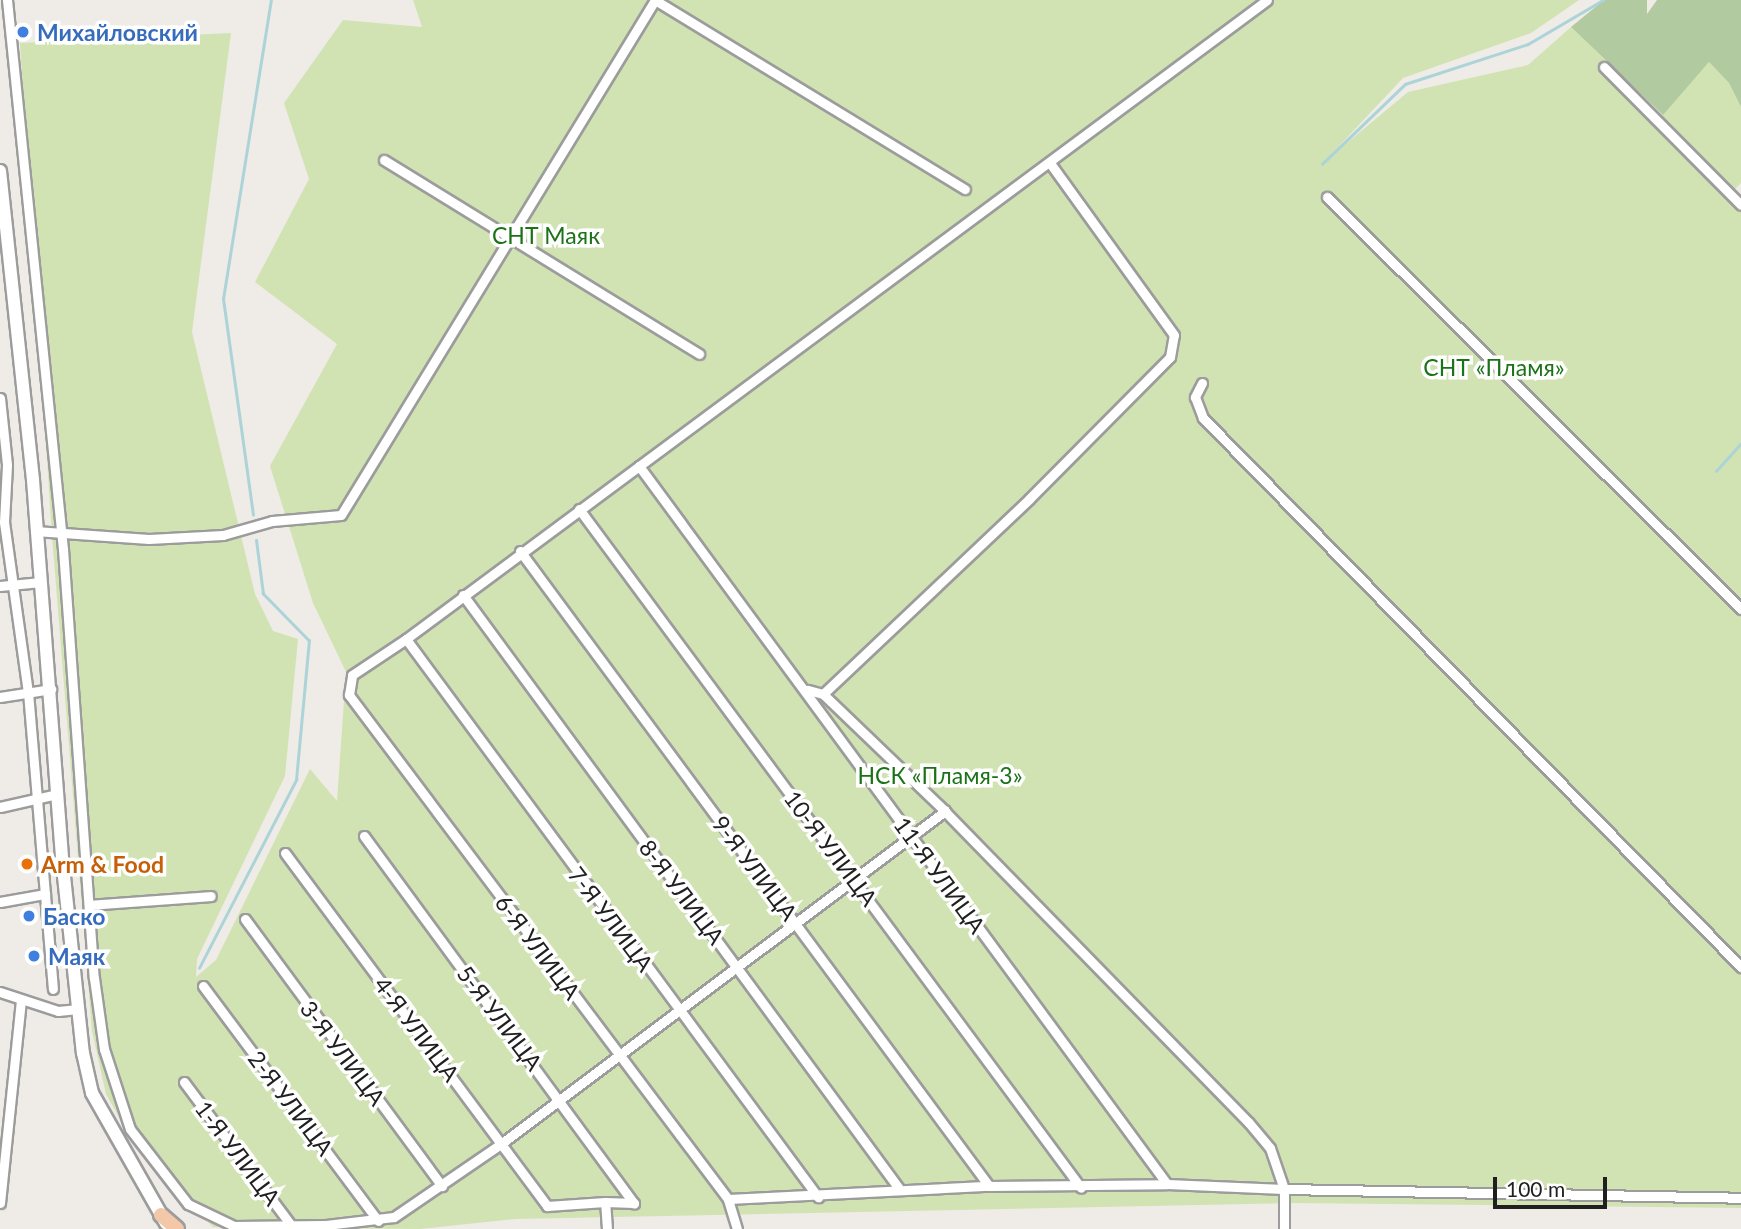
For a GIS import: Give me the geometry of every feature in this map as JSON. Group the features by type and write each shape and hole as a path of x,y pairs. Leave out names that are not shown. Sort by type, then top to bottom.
{"main road":[{"path":"161,1222 177,1229"}],"street":[{"path":"7,0 104,1049 119,1105 142,1149 188,1204 219,1222 291,1225 378,1221 394,1217 502,1143 945,811"},
{"path":"35,531 149,539 223,535 272,521 341,515 655,0 965,189"},
{"path":"406,639 520,551 639,466 1267,0"},
{"path":"1604,67 1741,205"},
{"path":"384,160 509,240 699,354"},
{"path":"823,694 1029,499 1170,357 1174,335 1049,162"},
{"path":"0,171 51,689 63,867 78,1009 92,1093 161,1222 170,1229"},
{"path":"1327,197 1741,609"},
{"path":"1202,383 1195,397 1203,418 1741,967"},
{"path":"0,398 4,522 15,583 28,692 53,989"},
{"name":"11-Я УЛИЦА","path":"639,466 808,690 911,836 1167,1184"},
{"name":"10-Я УЛИЦА","path":"579,509 1081,1188"},
{"name":"9-Я УЛИЦА","path":"520,551 989,1186"},
{"path":"0,586 41,582"},
{"name":"8-Я УЛИЦА","path":"463,595 900,1190"},
{"name":"6-Я УЛИЦА","path":"406,639 352,675 349,695 728,1199"},
{"name":"7-Я УЛИЦА","path":"406,639 818,1197"},
{"path":"0,697 51,689"},
{"path":"808,690 823,694 945,811 1248,1122 1270,1148 1284,1189 1284,1229"},
{"path":"0,807 57,794"},
{"name":"5-Я УЛИЦА","path":"364,835 634,1203 605,1202"},
{"name":"4-Я УЛИЦА","path":"285,853 547,1206 605,1202"},
{"path":"44,869 63,867"},
{"path":"0,902 45,894"},
{"path":"89,905 211,896"},
{"name":"3-Я УЛИЦА","path":"245,919 442,1186"},
{"name":"2-Я УЛИЦА","path":"203,986 378,1221"},
{"path":"0,992 58,1011 78,1009"},
{"path":"0,1203 21,1000"},
{"name":"1-Я УЛИЦА","path":"184,1082 291,1225"},
{"path":"127,1158 142,1149"},
{"path":"737,1229 728,1199 818,1197 989,1186 1081,1188 1167,1184 1284,1189 1741,1198"},
{"path":"605,1202 607,1229"}],"green space":[{"name":"НСК «Пламя-3»","path":"413,0 1579,0 1531,33 1403,78 1324,162 1408,92 1528,65 1571,27 1662,115 1709,62 1729,83 1741,107 1741,183 1735,189 1741,196 1741,1208 1293,1203 515,1219 420,1229 213,1227 138,1151 106,1094 92,1031 52,536 20,43 231,33 192,332 255,594 273,631 298,639 285,776 197,959 196,977 216,960 310,769 337,801 346,672 313,603 270,466 337,344 255,282 309,179 284,103 343,20 422,27"},
{"path":"1604,0 1647,0 1647,14 1657,0 1741,0 1741,107 1729,83 1709,62 1663,115 1571,27"}],"waterway":[{"path":"253,515 223,299 271,0"},
{"path":"1322,164 1405,84 1528,44 1603,0"},
{"path":"1716,471 1741,443"},
{"path":"199,968 296,780 309,641 263,594 256,540"}],"place":[{"name":"Михайловский","path":"23,32"},
{"name":"Arm & Food","path":"27,864"},
{"name":"Баско","path":"29,916"},
{"name":"Маяк","path":"34,956"}],"park label":[{"name":"СНТ Маяк","path":"546,235"},
{"name":"СНТ «Пламя»","path":"1494,367"}]}
